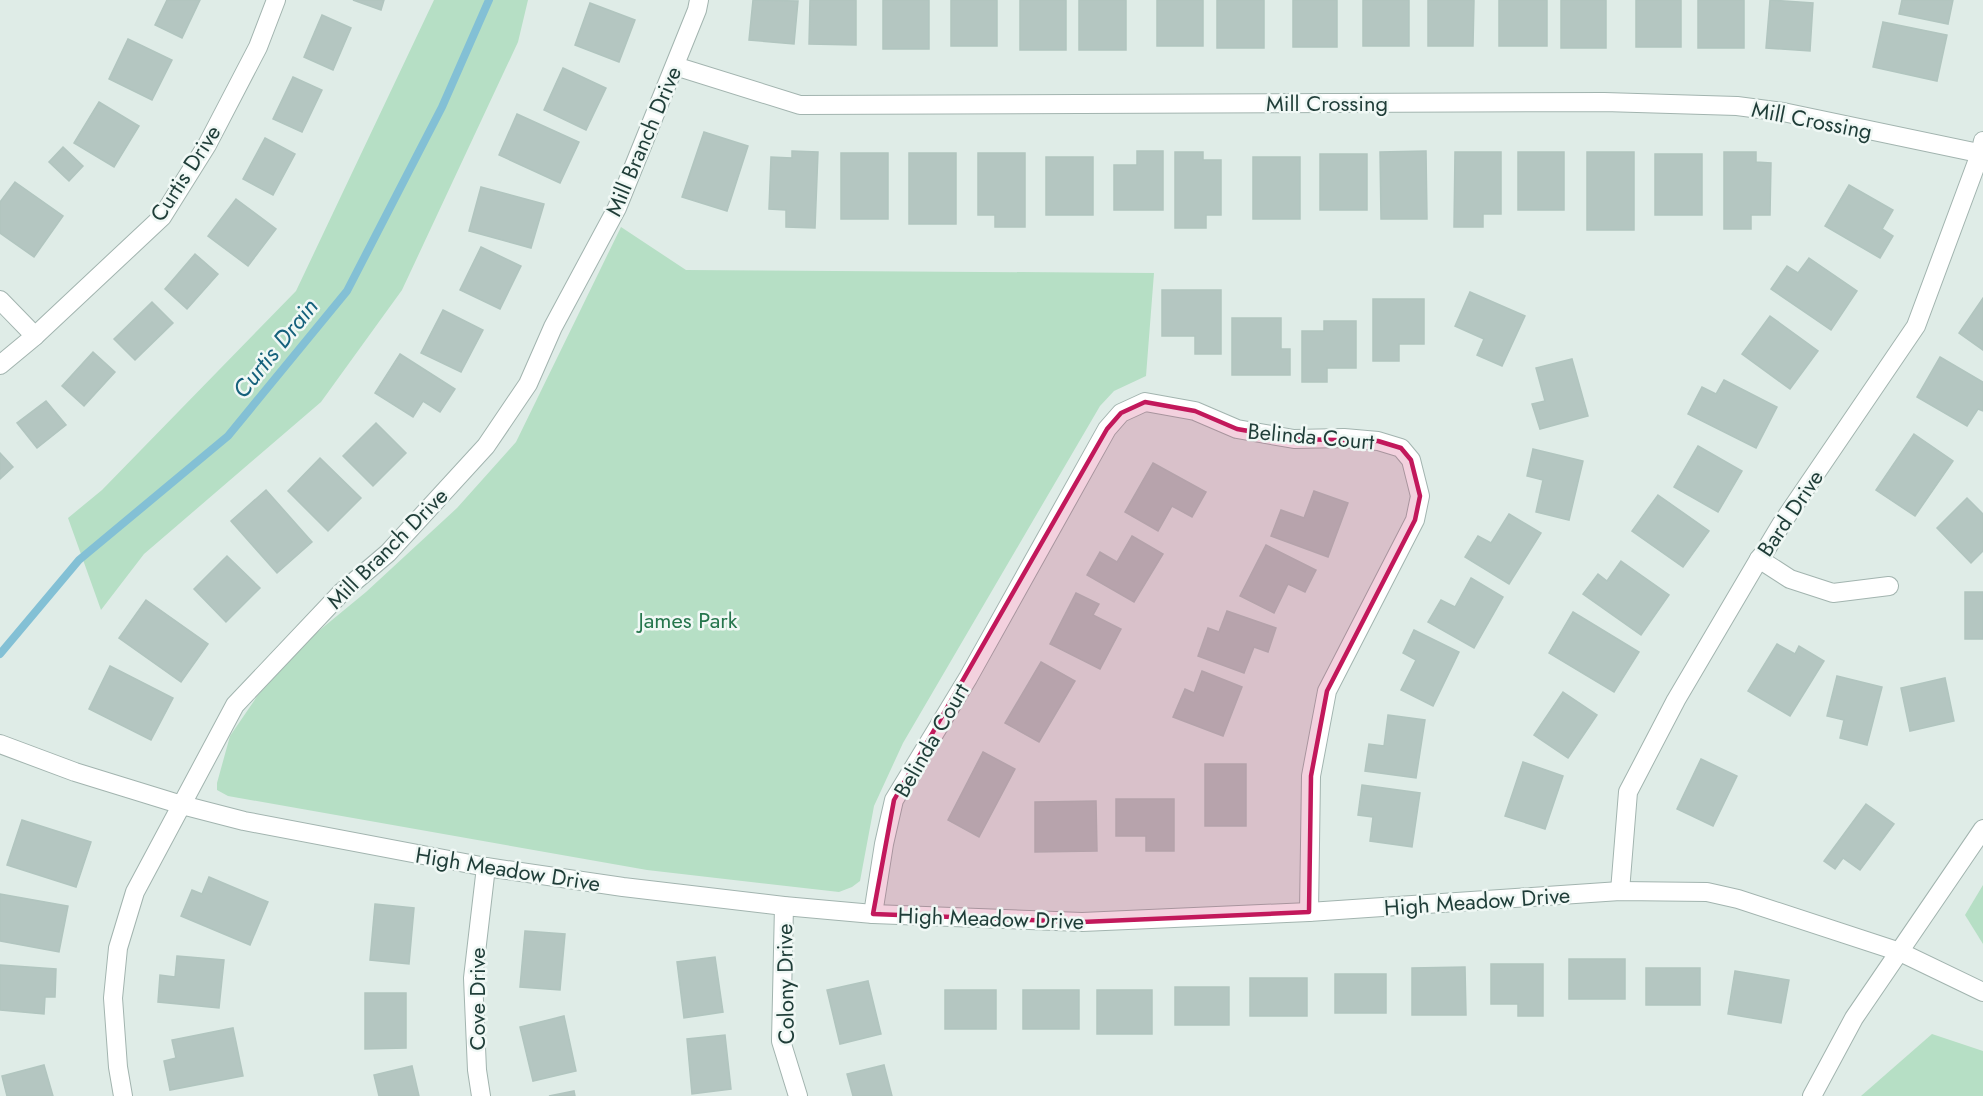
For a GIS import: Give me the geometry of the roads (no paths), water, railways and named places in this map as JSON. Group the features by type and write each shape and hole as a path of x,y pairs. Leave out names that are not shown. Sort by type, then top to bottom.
{"street":[{"name":"Curtis Drive","path":"0,365 35,336 162,217 207,145 258,47 276,0"},
{"name":"Mill Branch Drive","path":"123,1096 117,1067 113,998 117,948 135,892 235,705 342,592 388,554 486,446 528,384 554,327 617,208 698,10 699,0"},
{"name":"Mill Crossing","path":"675,66 800,105 1604,102 1737,106 1783,112 1982,150"},
{"name":"Bard Drive","path":"1620,891 1628,792 1676,700 1759,559 1916,326 1982,150"},
{"path":"0,300 35,336"},
{"name":"Belinda Court","path":"873,914 884,844 894,800 968,678 1107,429 1121,413 1145,402 1195,411 1237,429 1260,433 1294,438 1378,441 1401,448 1411,460 1420,496 1415,520 1327,691 1311,776 1309,912"},
{"path":"1759,559 1790,579 1833,593 1889,586"},
{"name":"High Meadow Drive","path":"0,744 75,772 244,821 486,867 623,887 873,914 1082,922 1309,912 1620,891 1707,892 1900,952 1983,992"},
{"path":"1812,1096 1854,1018 1983,829"},
{"name":"Cove Drive","path":"481,1096 477,1070 473,978 486,867"},
{"name":"Colony Drive","path":"784,906 782,1041 798,1096"}],"waterway":[{"name":"Curtis Drain","path":"0,654 79,560 228,436 347,291 442,107 489,0"}],"park label":[{"name":"James Park","path":"688,620"}]}
